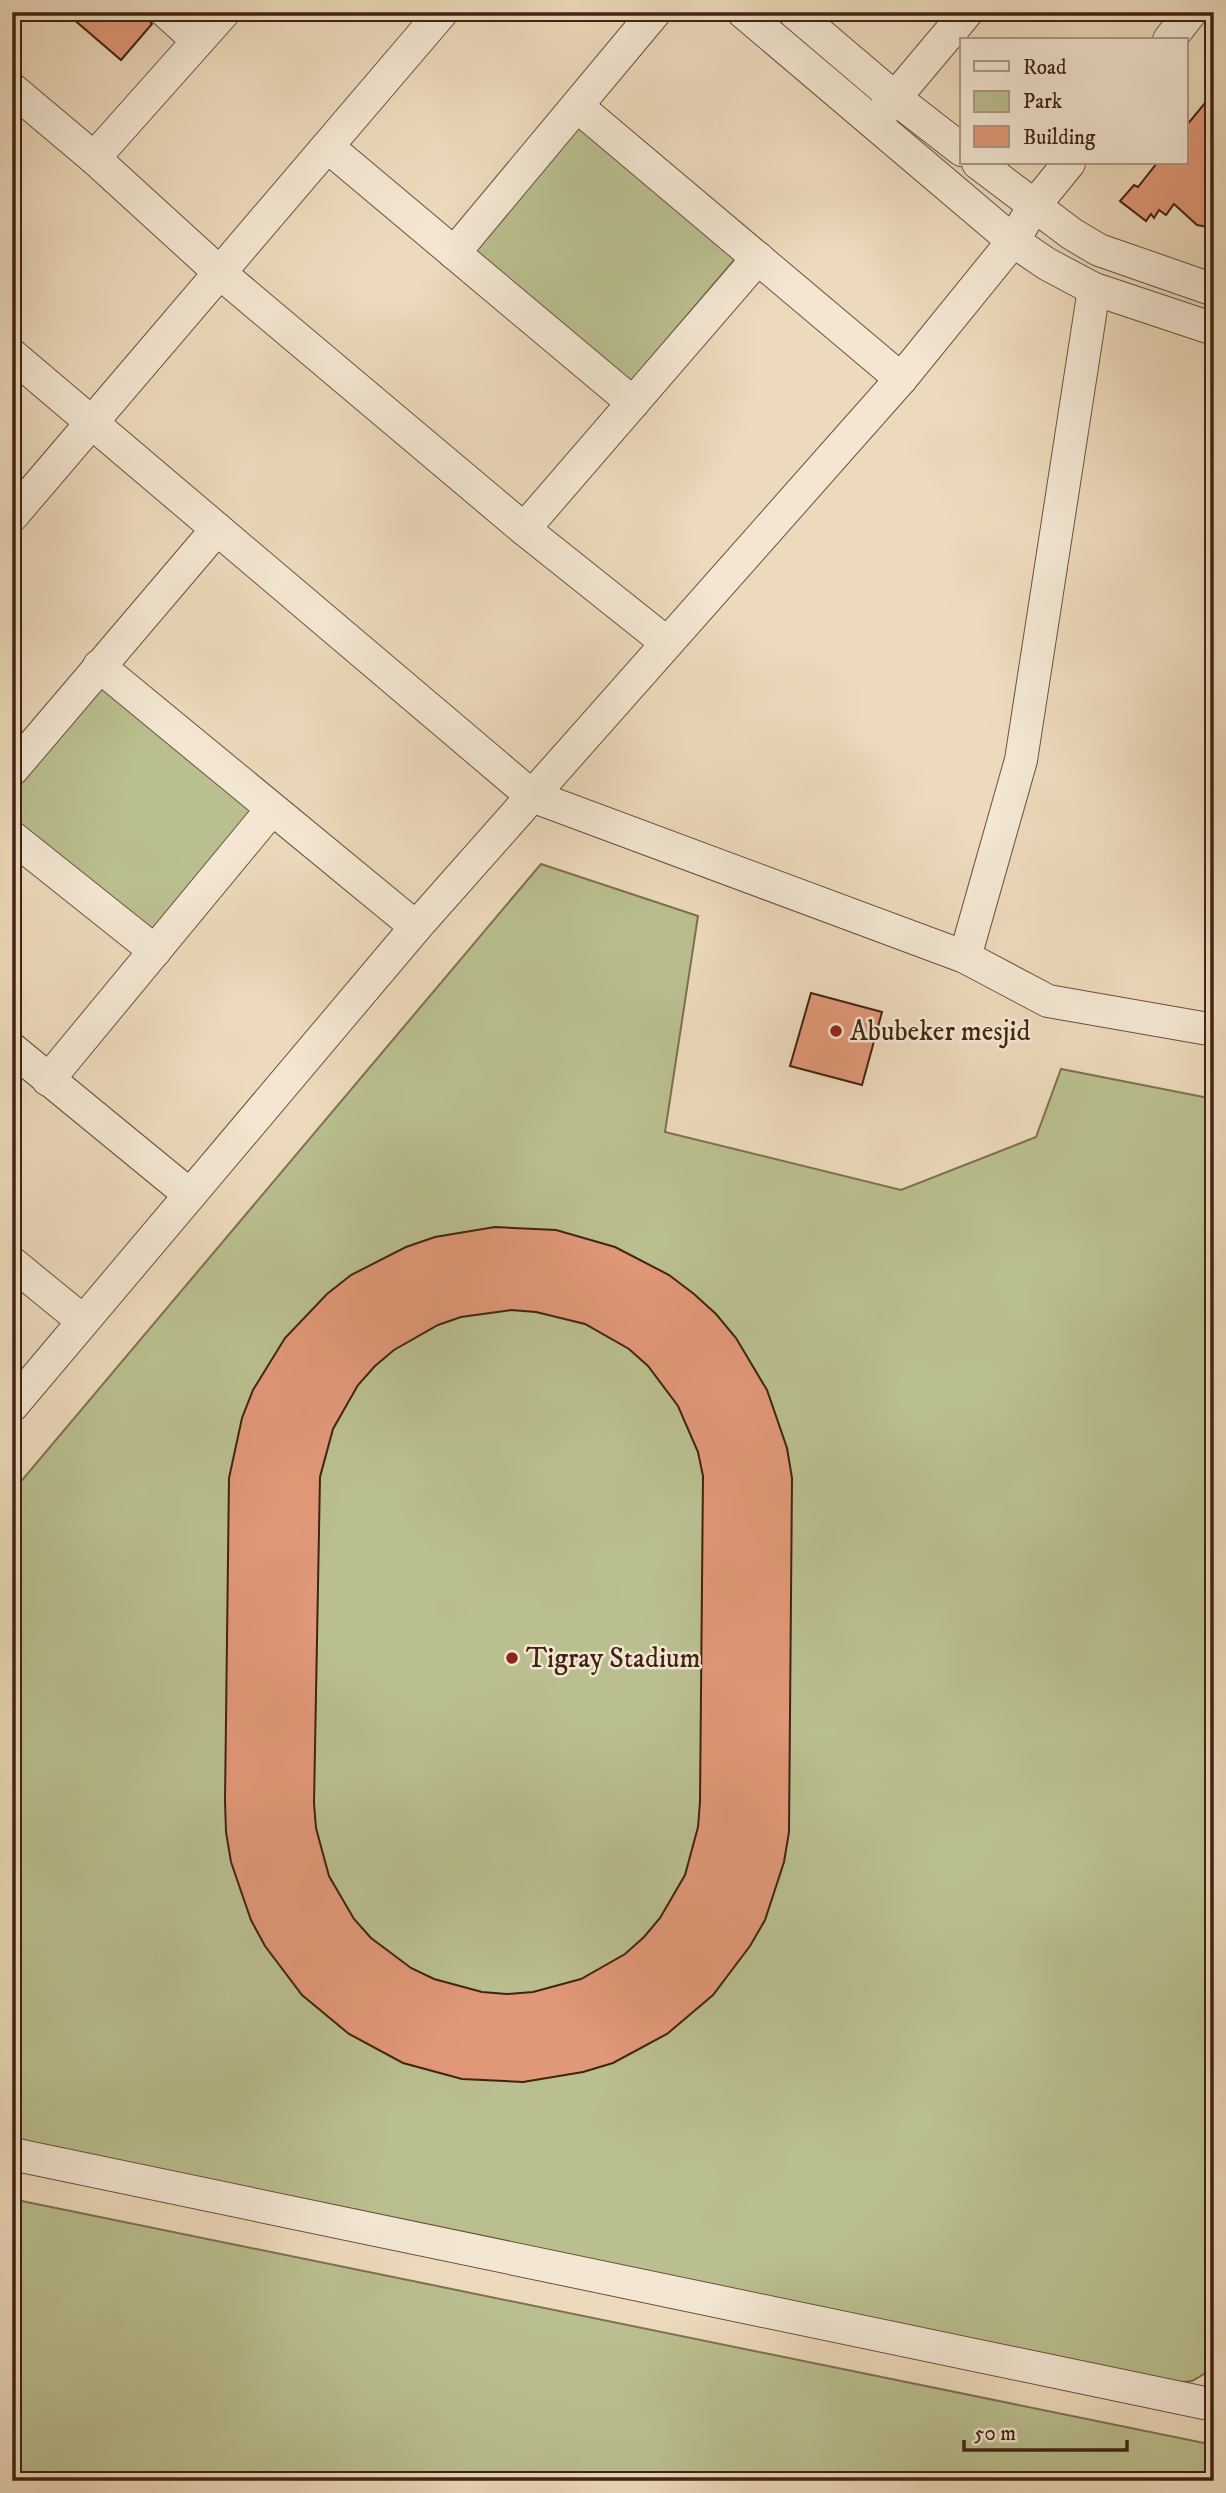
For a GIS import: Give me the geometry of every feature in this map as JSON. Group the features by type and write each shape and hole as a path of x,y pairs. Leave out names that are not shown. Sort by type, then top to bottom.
{"street":[{"path":"166,12 198,41"},
{"path":"94,158 224,12"},
{"path":"12,516 442,12"},
{"path":"454,253 655,12"},
{"path":"743,12 1013,241 1047,264 1094,289 1214,329"},
{"path":"794,12 895,98 960,148"},
{"path":"874,122 967,12"},
{"path":"1171,38 1191,12"},
{"path":"12,89 94,158 220,273 524,529 667,643"},
{"path":"577,106 901,379"},
{"path":"327,147 633,403"},
{"path":"979,164 1098,250 1214,290"},
{"path":"12,1406 416,927 901,379 1013,241 1034,206 1068,164"},
{"path":"524,529 758,258"},
{"path":"965,957 1021,760 1094,289"},
{"path":"12,355 532,796 965,957 1048,1000 1214,1030"},
{"path":"12,770 217,529"},
{"path":"99,666 416,927"},
{"path":"48,1080 272,809"},
{"path":"12,836 155,951"},
{"path":"12,1049 190,1195"},
{"path":"12,1263 83,1321"},
{"path":"12,2154 1214,2405"}],"green space":[{"path":"578,125 736,258 629,384 471,251"},
{"path":"100,686 254,812 152,934 12,819 12,792"},
{"path":"541,864 698,916 665,1132 901,1190 1036,1137 1061,1069 1214,1099 1214,2368 1192,2381 1173,2383 12,2139 12,1492"},
{"path":"12,2199 1214,2445 1214,2481 12,2481"}],"building":[{"path":"65,12 143,12 152,24 121,60"},
{"path":"1214,92 1214,228 1197,225 1174,204 1166,215 1159,210 1154,218 1151,214 1146,221 1120,201 1134,185 1138,187 1156,164 1188,164 1188,124"},
{"path":"811,993 882,1012 862,1085 790,1066"},
{"path":"495,1227 556,1230 615,1247 669,1275 716,1314 736,1338 767,1390 787,1448 792,1478 789,1832 784,1862 765,1920 750,1946 713,1995 667,2034 613,2063 583,2072 523,2082 462,2079 403,2063 349,2034 302,1995 265,1946 251,1920 231,1862 226,1832 229,1478 242,1418 253,1390 285,1338 327,1294 351,1275 406,1247 435,1237","holes":["511,1310 536,1312 585,1324 629,1349 648,1366 678,1406 698,1452 703,1476 700,1802 698,1827 685,1875 660,1918 644,1937 625,1954 581,1979 533,1992 507,1994 482,1992 434,1979 411,1968 371,1938 354,1919 329,1876 316,1828 314,1803 320,1477 333,1429 358,1385 394,1350 438,1325 461,1317"]}],"place":[{"name":"Abubeker mesjid","path":"836,1031"},
{"name":"Tigray Stadium","path":"512,1658"}]}
